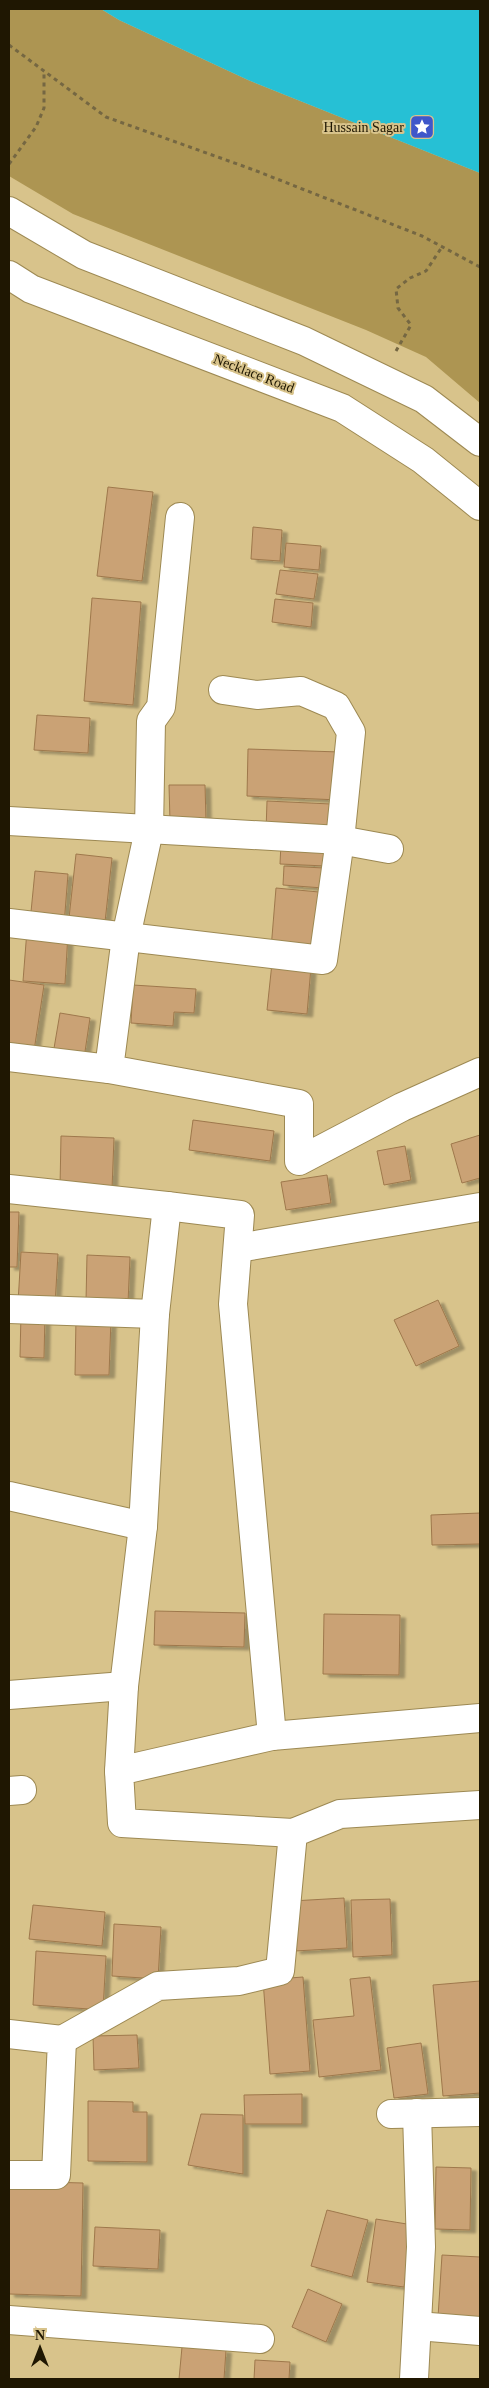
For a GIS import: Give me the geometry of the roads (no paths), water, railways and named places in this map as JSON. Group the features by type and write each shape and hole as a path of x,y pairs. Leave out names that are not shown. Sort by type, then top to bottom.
{"street":[{"path":"9,211 84,255 304,341 424,399 480,442"},
{"name":"Necklace Road","path":"9,276 31,290 342,408 423,460 480,506"},
{"path":"110,1069 126,937 149,830 151,721 161,707 180,517"},
{"path":"9,923 323,960 340,840 351,732 336,706 301,691 257,695 222,690"},
{"path":"9,821 340,840 389,849"},
{"path":"9,1057 110,1069 299,1104 299,1161 402,1107 480,1072"},
{"path":"9,1189 240,1215 233,1304 272,1736"},
{"path":"167,1206 155,1314 143,1526 124,1686 119,1771 122,1823 293,1832 340,1814 480,1805"},
{"path":"238,1248 480,1207"},
{"path":"9,1310 155,1314"},
{"path":"9,1496 143,1526"},
{"path":"9,1695 124,1686"},
{"path":"119,1771 272,1736 480,1718"},
{"path":"9,2034 62,2040 158,1986 239,1981 280,1971 293,1832"},
{"path":"9,2175 56,2175 62,2040"},
{"path":"390,2114 480,2112"},
{"path":"414,2379 421,2247 418,2113"},
{"path":"9,2320 260,2339"},
{"path":"417,2326 480,2330"}],"water":[{"name":"Hussain Sagar","path":"101,9 480,9 480,173 248,80 119,20"}],"place":[{"name":"Hussain Sagar","path":"422,127"}]}
